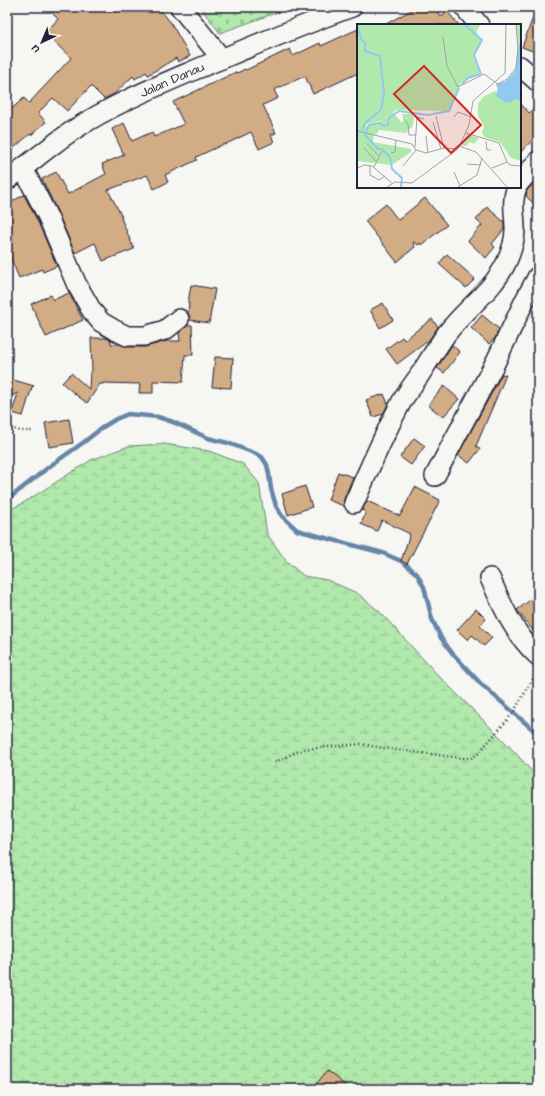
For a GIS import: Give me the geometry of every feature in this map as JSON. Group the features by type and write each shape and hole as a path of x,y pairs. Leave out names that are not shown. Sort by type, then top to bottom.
{"street":[{"path":"180,7 222,59"},
{"name":"Jalan Danau","path":"7,180 73,130 112,107 314,20 352,7"},
{"path":"464,7 478,24"},
{"path":"521,67 538,82"},
{"path":"521,181 538,161"},
{"path":"23,168 48,217 76,283 92,311 102,322 127,336 145,336 165,330 179,319"},
{"path":"354,503 402,401 448,332 502,271 507,261 514,237 514,195 517,188"},
{"path":"435,476 495,363 538,276"},
{"path":"490,578 507,615 517,632 523,641 538,656"}],"path":[{"path":"7,427 20,431 34,431"},
{"path":"276,762 305,749 361,744 382,748 471,758 477,755 513,713 538,670"}],"green space":[{"path":"200,7 292,7 220,33"},
{"path":"164,444 209,451 243,464 259,483 267,534 287,562 304,576 327,580 357,593 380,612 434,671 510,747 538,778 538,1089 7,1089 7,511 23,503 91,460 129,446"}],"building":[{"path":"46,7 158,7 171,23 190,56 178,62 176,58 148,75 146,72 135,79 133,76 114,94 104,99 91,86 67,111 53,98 38,113 46,122 7,154 7,113 24,98 29,103 71,58 45,33 58,19"},
{"path":"417,7 435,7 441,17 447,11 458,24 386,24"},
{"path":"538,7 538,53 522,47"},
{"path":"357,29 357,73 313,94 305,76 274,90 278,98 263,105 276,133 271,135 274,142 259,149 251,132 196,157 197,160 165,175 168,182 154,189 147,175 108,190 122,217 121,218 134,249 103,261 95,243 75,253 42,179 56,172 68,194 106,174 102,164 124,155 112,129 124,123 132,141 152,132 154,137 184,124 173,102 236,72 246,70 290,49 293,56 320,43 321,46"},
{"path":"538,103 538,134 521,152 521,104 529,113"},
{"path":"538,180 538,208 526,196 527,190"},
{"path":"24,195 38,222 57,266 43,272 42,269 19,278 7,249 7,204"},
{"path":"425,198 447,225 421,245 420,243 418,245 414,242 415,247 397,262 365,221 386,204 398,220"},
{"path":"487,207 504,222 504,229 492,244 495,247 486,258 468,241 482,225 476,220"},
{"path":"447,254 475,279 466,288 439,264"},
{"path":"191,285 215,289 209,323 190,320 188,303"},
{"path":"69,293 83,320 46,337 31,304 51,295 53,300"},
{"path":"383,303 393,320 380,328 370,310"},
{"path":"482,315 499,329 495,338 489,344 471,328"},
{"path":"432,319 438,327 429,340 397,364 386,349 402,337 404,340"},
{"path":"188,325 192,325 193,355 185,355 183,382 153,381 153,393 139,393 140,384 103,383 100,384 87,403 62,383 71,373 89,389 90,372 92,372 91,338 106,338 111,340 111,344 119,344 127,347 145,347 167,341 180,341 179,333"},
{"path":"452,345 460,352 444,373 437,368"},
{"path":"215,357 233,358 231,388 212,387"},
{"path":"502,374 506,375 476,446 480,449 469,463 458,455"},
{"path":"7,378 34,386 32,387 23,416 12,413 18,393 7,398"},
{"path":"444,386 459,399 443,417 428,405"},
{"path":"384,394 388,404 383,414 373,417 366,400"},
{"path":"69,419 73,443 49,447 45,423"},
{"path":"414,438 425,446 411,465 400,457"},
{"path":"338,472 353,477 344,499 344,506 328,500"},
{"path":"305,486 312,507 288,515 282,494"},
{"path":"415,487 440,500 407,564 401,561 410,534 382,520 377,531 361,524 366,512 362,510 367,501 400,516"},
{"path":"538,594 538,637 517,610"},
{"path":"476,609 486,619 480,626 492,638 484,646 472,635 468,640 457,630"},
{"path":"327,1071 350,1089 312,1089"}],"waterway":[{"path":"7,500 103,427 128,414 158,417 208,438 228,443 254,453 262,457 267,465 271,489 276,506 282,516 297,530 383,553 403,562 417,574 424,587 432,619 441,638 453,654 481,684 538,734"}]}
